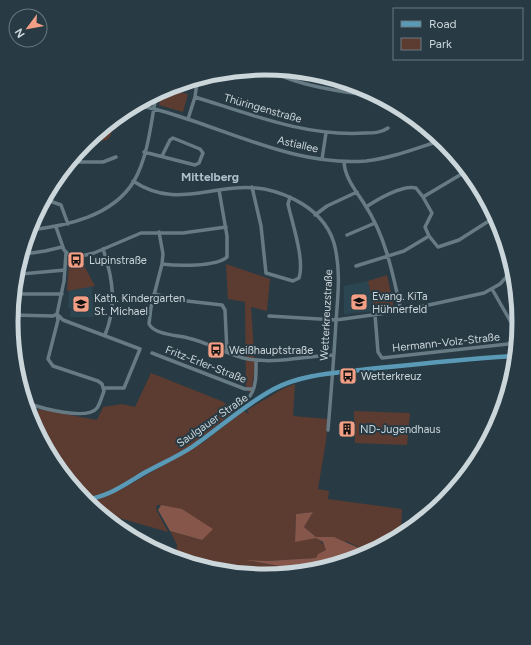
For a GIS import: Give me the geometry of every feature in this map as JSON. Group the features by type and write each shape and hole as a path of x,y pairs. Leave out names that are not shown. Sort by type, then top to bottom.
{"main road":[{"name":"Saulgauer Straße","path":"91,499 115,491 143,473 191,448 238,412 273,389 299,379 450,360 511,356"}],"street":[{"path":"281,76 335,90 357,93"},
{"path":"188,119 195,97 197,84"},
{"name":"Thüringenstraße","path":"195,97 272,121 326,133 350,134 383,132 388,128"},
{"path":"37,229 56,227 82,220 107,207 119,198 134,181 144,152 155,101"},
{"name":"Astiallee","path":"144,107 188,119 290,153 322,159 344,161 386,157 436,142"},
{"path":"322,159 326,133"},
{"path":"144,152 195,165 199,163 203,153 200,149 172,138 162,156"},
{"path":"77,162 103,162 116,157"},
{"path":"344,161 346,172 375,223 388,256 401,311"},
{"path":"423,197 463,173"},
{"name":"Wetterkreuzstraße","path":"134,181 151,191 170,195 193,195 219,190 252,187 267,189 290,197 315,215 330,234 337,254 338,276 332,374"},
{"path":"252,187 261,226 266,273 293,281 299,278 300,270 299,255 288,204 290,197"},
{"path":"366,207 386,195 411,187 416,188 432,213 425,227 429,236 438,247 451,244 490,220"},
{"path":"162,264 194,265 226,259 228,254 226,227 219,190"},
{"path":"315,215 327,206 357,192"},
{"path":"50,201 62,205 68,224"},
{"path":"347,235 375,223"},
{"path":"56,227 62,247 66,253 77,257 103,249 134,235 147,232 187,233 226,227"},
{"path":"159,232 162,250 162,264 154,294 149,322 151,327 163,332 198,341 242,357 256,360 302,359 334,355"},
{"path":"356,266 404,251 429,236"},
{"path":"27,254 62,247"},
{"path":"103,249 111,274 113,295 105,335"},
{"path":"57,314 63,320 140,349 124,388 104,388 98,381 53,366 49,362 48,356 58,320 57,314 62,294 66,253"},
{"path":"23,274 65,270"},
{"path":"269,316 336,320 401,311 476,296 492,289 508,275"},
{"name":"Hermann-Volz-Straße","path":"492,289 512,324 513,329"},
{"path":"20,294 62,294"},
{"path":"154,294 224,306 227,352"},
{"path":"18,315 53,316 57,314"},
{"name":"Hermann-Volz-Straße","path":"375,315 378,352 382,358 508,344 512,341"},
{"name":"Fritz-Erler-Straße","path":"152,353 245,389 254,389"},
{"path":"250,396 254,389 256,360"},
{"path":"328,430 332,374"},
{"path":"32,405 50,410 89,414 97,408 104,388"}],"shaded area":[{"name":"Evang. KiTa Hühnerfeld","path":"368,281 375,311 344,314 344,286"},
{"name":"Kath. Kindergarten St. Michael","path":"92,286 94,317 70,317 71,308 68,308 69,290"},
{"path":"161,505 182,509 213,529 202,540 170,531 158,510"},
{"path":"313,512 304,527 316,537 334,537 363,550 330,562 298,568 246,560 266,561 316,558 318,554 326,550 323,542 316,538 295,542 296,514"}],"green space":[{"path":"177,92 188,94 183,112 159,105 160,99"},
{"path":"112,129 111,135 107,140 96,141"},
{"path":"81,260 95,286 67,291 69,264"},
{"path":"226,264 270,279 267,311 251,307 255,366 251,394 246,388 245,302 228,299"},
{"path":"387,275 394,307 375,311 368,281"},
{"path":"151,373 224,402 226,405 232,403 240,407 187,449 120,486 90,498 69,473 51,446 36,415 38,409 97,420 103,407 122,404 135,407"},
{"path":"295,384 293,416 328,419 318,489 329,491 328,499 402,509 401,529 363,550 348,542 317,538 326,547 326,550 318,554 316,558 251,561 293,568 266,570 233,568 201,562 176,553 177,545 170,531 202,540 161,505 157,505 156,509 168,532 119,518 118,521 92,500 122,489 204,442 243,411 249,414 247,410 284,388","holes":["313,512 304,527 316,537 295,541 296,514"]},
{"path":"354,411 410,413 407,445 355,443"}],"place":[{"name":"Lupinstraße","path":"76,260"},
{"name":"Evang. KiTa Hühnerfeld","path":"359,302"},
{"name":"Kath. Kindergarten St. Michael","path":"81,304"},
{"name":"Weißhauptstraße","path":"216,350"},
{"name":"Wetterkreuz","path":"348,376"},
{"name":"ND-Jugendhaus","path":"347,429"}],"district":[{"name":"Mittelberg","path":"210,177"}]}
